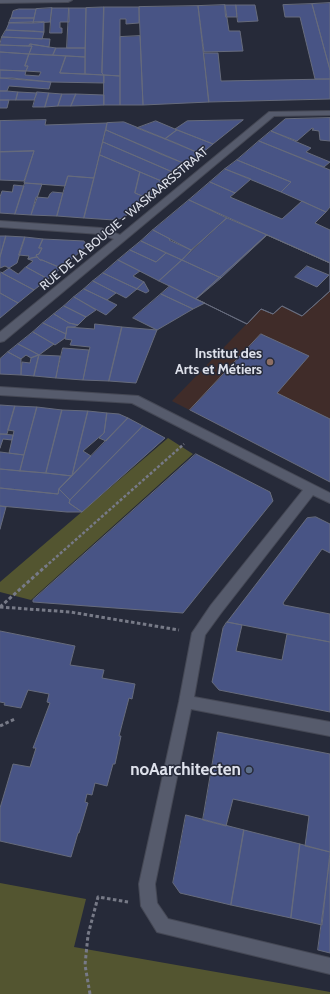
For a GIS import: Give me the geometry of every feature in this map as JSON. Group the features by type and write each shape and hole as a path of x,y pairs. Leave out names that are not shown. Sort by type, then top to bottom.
{"street":[{"path":"0,1 68,0"},
{"name":"RUE DE LA BOUGIE - WASKAARSSTRAAT","path":"0,338 272,114 330,113"},
{"path":"0,224 101,231 120,238"},
{"path":"0,390 134,399 330,498"},
{"path":"311,489 216,609 199,633 186,702 147,884 149,906 163,926 330,966"},
{"path":"186,702 330,730"}],"path":[{"path":"0,607 198,432"},
{"path":"0,607 70,612 199,633"},
{"path":"0,726 15,719"},
{"path":"90,994 86,965 88,935 98,897 149,906"}],"shaded area":[{"name":"Institut des Arts et Métiers","path":"330,291 330,482 172,401 261,309 273,314 282,306 302,316"}],"green space":[{"path":"168,438 193,454 31,600 0,592 0,582"},
{"path":"0,883 86,899 74,947 330,992 330,994 0,994"}],"building":[{"path":"330,3 330,70 312,4"},
{"path":"312,4 330,70 330,79 315,79 300,17 285,17 283,5"},
{"path":"225,5 236,5 237,17 226,17"},
{"path":"225,5 229,31 240,31 243,51 204,52 198,6"},
{"path":"236,5 255,5 258,21 238,22"},
{"path":"198,6 209,102 143,105 139,7"},
{"path":"104,7 102,73 104,75 85,74 86,8"},
{"path":"104,7 139,7 139,23 126,24 126,19 120,19 120,76 104,75 102,73"},
{"path":"52,8 69,8 69,22 60,22 62,33 50,33"},
{"path":"52,8 50,22 33,23 36,9"},
{"path":"69,8 86,8 85,48 67,48"},
{"path":"19,9 36,9 34,18 11,18 13,11"},
{"path":"11,18 34,18 33,23 9,23"},
{"path":"44,22 44,32 6,30 9,23"},
{"path":"6,30 44,32 42,39 2,37"},
{"path":"140,36 143,105 120,105 120,37"},
{"path":"2,37 50,39 49,47 30,44 29,46 0,45"},
{"path":"30,44 56,48 53,55 29,54 32,46 29,46"},
{"path":"0,45 32,46 29,54 0,52"},
{"path":"56,48 85,48 85,57 53,55"},
{"path":"0,52 29,54 25,66 28,66 26,71 0,70"},
{"path":"204,53 218,53 221,81 330,79 330,99 209,102"},
{"path":"29,54 66,56 60,73 104,75 104,83 51,82 0,78 0,70 26,71 28,66 25,66","holes":["26,71 41,72 39,76 25,75"]},
{"path":"66,56 85,57 85,74 60,73"},
{"path":"104,75 120,76 120,105 104,105"},
{"path":"0,78 51,82 49,89 9,86 7,91 0,91"},
{"path":"0,91 18,92 16,100 0,100"},
{"path":"18,92 37,93 34,100 16,100"},
{"path":"37,92 49,93 45,107 33,107"},
{"path":"49,93 62,94 58,106 45,107"},
{"path":"62,94 76,94 71,106 58,106"},
{"path":"76,94 104,95 104,105 71,106"},
{"path":"0,100 9,100 7,108 0,108"},
{"path":"330,118 330,141 320,140 319,131 312,130 314,129 312,128 297,141 271,131 285,119"},
{"path":"46,120 45,125 107,123 94,178 68,176 65,186 24,183 34,151 0,152 0,121"},
{"path":"243,120 213,144 175,129 187,121"},
{"path":"156,121 177,130 165,139 137,128"},
{"path":"124,122 201,154 188,165 106,130 107,123"},
{"path":"106,130 188,165 177,174 103,142"},
{"path":"177,130 213,144 201,154 165,139"},
{"path":"271,131 311,148 306,152 330,162 324,167 259,141"},
{"path":"259,141 330,170 330,207 326,212 281,192 291,182 237,160"},
{"path":"103,142 177,174 166,183 100,155"},
{"path":"34,151 24,181 0,180 0,152"},
{"path":"100,155 140,172 135,193 147,198 123,218 114,220 84,218"},
{"path":"237,160 291,182 281,192 225,169"},
{"path":"225,169 251,179 235,193 210,182"},
{"path":"140,172 166,183 147,198 135,193"},
{"path":"68,176 94,178 84,218 57,216"},
{"path":"210,182 235,193 230,197 282,219 302,201 326,212 315,223 330,230 330,263 189,200"},
{"path":"25,183 42,184 31,215 15,214"},
{"path":"14,185 24,186 15,214 0,213 0,197 2,191 12,192"},
{"path":"53,192 63,193 57,216 31,215 36,197 48,198"},
{"path":"189,200 227,218 191,250 153,230"},
{"path":"227,218 267,235 221,278 182,260"},
{"path":"153,230 170,239 169,240 191,250 182,260 141,241"},
{"path":"267,235 330,263 330,291 302,316 282,306 273,314 261,309 247,324 196,299","holes":["307,266 329,275 317,287 295,277"]},
{"path":"267,235 330,263 330,291 302,316 282,306 273,314 261,309 247,324 196,299"},
{"path":"0,236 6,236 0,257"},
{"path":"6,236 25,237 17,263 9,268 5,266 0,268 0,257"},
{"path":"25,237 43,239 39,248 42,248 39,254 36,255 37,257 28,259 29,256 19,255"},
{"path":"43,239 84,241 87,246 61,268 40,260 36,255 39,254 42,248 39,248"},
{"path":"141,241 166,253 156,262 130,250"},
{"path":"130,250 156,262 166,253 182,260 159,281 118,260"},
{"path":"37,257 40,260 61,268 48,279 26,267 33,261 28,259"},
{"path":"118,260 140,271 133,276 144,282 137,289 103,273"},
{"path":"182,260 221,278 196,299 159,281"},
{"path":"26,267 48,279 34,290 2,273 9,268 18,274"},
{"path":"1,272 34,290 18,303 0,293"},
{"path":"103,273 137,289 126,298 93,281"},
{"path":"93,281 116,293 107,300 84,289"},
{"path":"144,282 149,291 146,293 137,289"},
{"path":"170,286 205,303 193,309 161,294"},
{"path":"84,289 117,305 106,315 74,297"},
{"path":"0,293 18,303 0,318"},
{"path":"161,294 193,309 157,330 133,318"},
{"path":"74,297 96,310 86,317 64,306"},
{"path":"64,306 86,317 78,325 69,323 54,314"},
{"path":"54,314 69,323 78,325 74,327 67,327 66,334 43,323"},
{"path":"43,323 66,334 65,338 55,345 33,332"},
{"path":"95,324 122,327 109,381 83,380 90,347 70,345 72,340 65,339 67,327 94,329"},
{"path":"122,327 157,330 136,383 109,381"},
{"path":"33,332 54,344 39,355 18,344"},
{"path":"261,334 309,356 277,393 330,419 330,482 190,410"},
{"path":"18,344 39,355 31,358 26,355 21,359 8,352"},
{"path":"63,348 89,350 83,380 56,378"},
{"path":"8,352 21,359 21,375 0,374 0,359"},
{"path":"39,355 60,356 56,378 34,376"},
{"path":"39,355 34,376 21,375 22,362 30,363 31,358"},
{"path":"0,405 15,406 7,434 0,434"},
{"path":"15,406 37,407 24,455 9,453 14,431 8,430"},
{"path":"37,407 62,410 46,473 20,471"},
{"path":"62,410 88,411 72,476 46,473"},
{"path":"88,411 107,413 104,433 83,451 91,456 72,476"},
{"path":"107,413 119,414 128,418 106,441 99,438 104,433"},
{"path":"128,418 143,426 70,500 59,489"},
{"path":"143,426 165,438 82,512 69,503 70,500"},
{"path":"0,434 13,435 12,440 3,439 0,448"},
{"path":"0,452 24,455 20,471 0,469"},
{"path":"196,454 270,492 273,501 183,613 33,602 33,600"},
{"path":"0,469 72,476 59,489 58,494 0,488"},
{"path":"0,488 58,494 59,489 70,500 69,503 82,512 0,506"},
{"path":"0,506 6,507 0,529"},
{"path":"316,517 330,524 330,553 322,549 283,603 284,605 330,614 330,642 227,622 307,518"},
{"path":"227,622 242,625 236,651 282,660 287,634 330,642 330,712 219,690 212,682 223,628"},
{"path":"0,631 75,646 70,665 104,670 102,678 135,684 132,699 129,698 119,736 121,736 115,764 113,764 107,786 95,783 92,795 87,794 85,802 88,803 71,857 0,841 0,808 13,764 30,767 36,748 33,748 50,703 47,702 49,694 28,690 21,708 4,705 5,703 0,702"},
{"path":"218,732 330,754 330,852 305,846 309,816 233,799 226,826 203,820"},
{"path":"186,815 244,830 231,905 180,893 173,883"},
{"path":"244,830 300,844 291,918 231,905"},
{"path":"300,844 330,852 322,925 291,918"},
{"path":"330,858 330,953 318,950"}],"place":[{"name":"Institut des Arts et Métiers","path":"270,362"},
{"name":"noAarchitecten","path":"249,770"}]}
